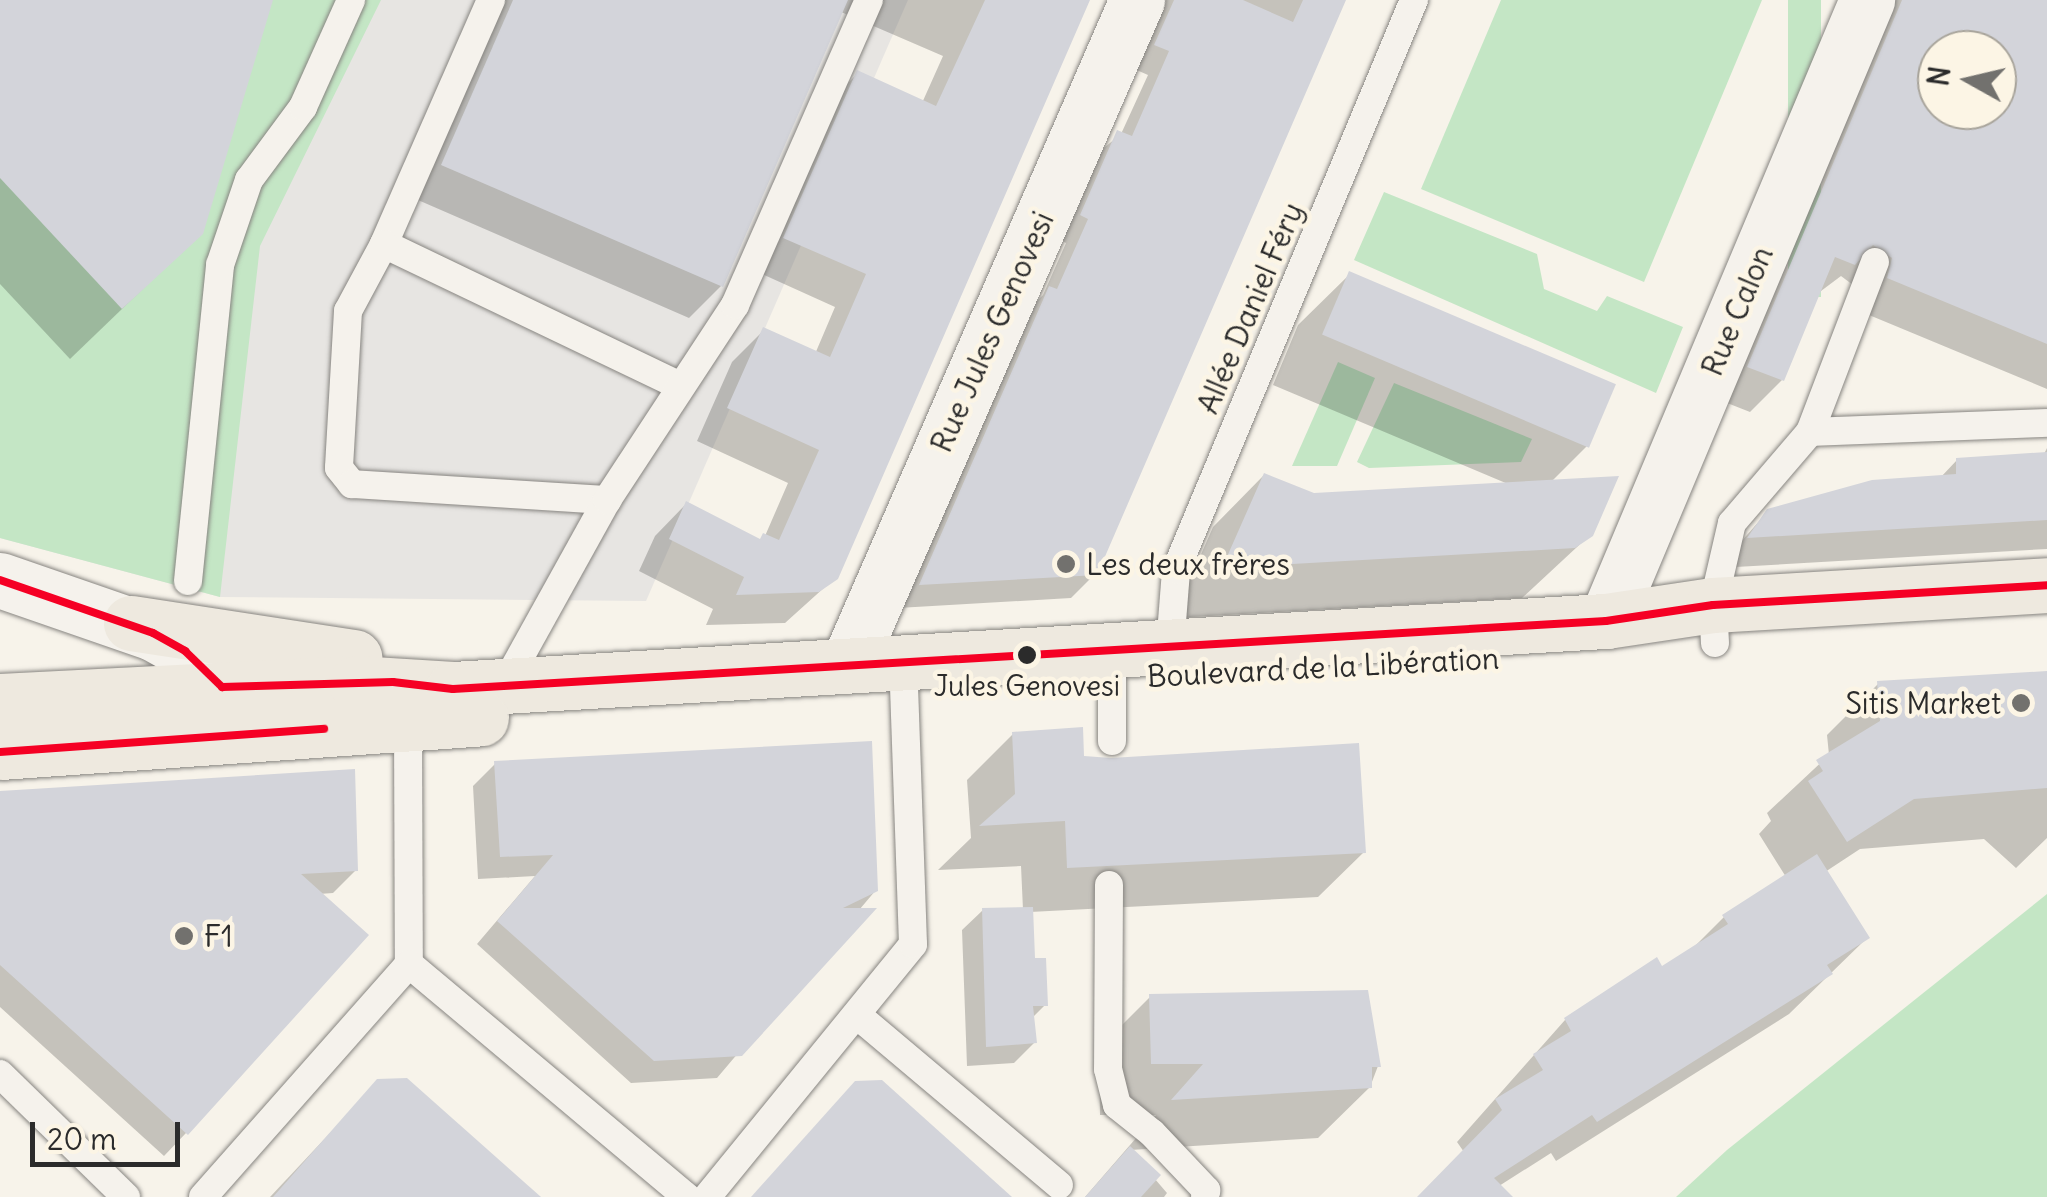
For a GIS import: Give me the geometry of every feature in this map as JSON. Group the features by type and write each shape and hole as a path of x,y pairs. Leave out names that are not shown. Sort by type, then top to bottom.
{"main road":[{"name":"Boulevard de la Libération","path":"0,752 408,723 904,676 1714,624 2047,585"},
{"name":"Boulevard de la Libération","path":"1112,664 1170,647 1606,621 2047,621"},
{"path":"131,622 355,657 511,674"},
{"name":"Boulevard de la Libération","path":"0,701 511,674 848,664 904,676"},
{"path":"0,731 208,713 222,687"}],"street":[{"name":"Rue Jules Genovesi","path":"848,664 1137,0"},
{"name":"Rue Calon","path":"1606,621 1867,0"},
{"path":"5,587 131,622 186,652 222,687"}],"lane":[{"path":"188,581 220,265 249,180 303,107 351,0"},
{"path":"491,0 384,244 348,311 339,468 352,484 607,500"},
{"path":"511,674 607,500 678,385 735,305 869,0"},
{"name":"Allée Daniel Féry","path":"1170,647 1176,570 1414,0"},
{"path":"384,244 678,385"},
{"path":"1714,624 1741,505 1810,432 1875,262"},
{"path":"1810,432 2047,423"},
{"path":"1112,664 1112,741"},
{"path":"707,1197 905,960 917,921 904,676"},
{"path":"203,1197 409,964 408,723"},
{"path":"1109,885 1108,1070 1117,1106 1152,1133 1206,1190 1206,1197"},
{"path":"409,964 687,1197"},
{"path":"857,1015 1059,1184"},
{"path":"0,1074 126,1197"}],"shaded area":[{"path":"0,0 908,0 646,601 220,597 0,538"}],"green space":[{"path":"0,0 381,0 260,246 220,597 0,538"},
{"path":"1501,0 1762,0 1644,282 1421,189"},
{"path":"1788,0 1821,0 1821,297 1788,297"},
{"path":"1384,192 1537,254 1544,289 1597,311 1607,296 1683,327 1656,393 1354,260"},
{"path":"1338,362 1375,378 1337,466 1292,466"},
{"path":"1394,383 1532,439 1521,462 1369,468 1357,462"},
{"path":"2047,894 2047,1197 1676,1197 1727,1150"}],"building":[{"path":"0,0 273,0 203,234 122,309 0,178"},
{"path":"513,0 848,0 723,287 441,165"},
{"path":"985,0 1090,0 838,579 819,592 736,595 744,577 669,539 686,501 760,539 763,533 779,540 819,450 727,408 763,327 830,357 866,274 783,238 857,70 936,106"},
{"path":"1174,0 1243,0 1293,22 1303,0 1346,0 1097,575 919,585 1049,286 1057,289 1088,219 1080,215 1117,130 1132,136 1169,51 1154,45"},
{"path":"1902,0 2047,0 2047,344 1887,278 1892,258 1873,245 1855,265 1835,257 1784,381 1747,367"},
{"path":"1349,271 1616,384 1589,448 1322,335"},
{"path":"2047,452 2047,520 1747,538 1767,509 1872,480 1956,474 1956,458"},
{"path":"1264,473 1314,493 1619,476 1593,536 1575,548 1222,568"},
{"path":"2047,671 2047,788 1914,799 1847,842 1808,781 1823,771 1816,760 1880,721 1877,681"},
{"path":"1083,727 1084,756 1111,758 1359,743 1366,853 1067,868 1065,821 979,826 1015,794 1012,732"},
{"path":"872,741 878,891 843,908 877,908 742,1056 654,1061 497,921 553,855 500,857 494,761"},
{"name":"F1","path":"355,769 358,871 301,874 369,935 188,1135 0,965 0,791"},
{"path":"1817,854 1870,938 1827,965 1833,974 1597,1122 1592,1115 1494,1178 1513,1197 1417,1197 1502,1110 1495,1099 1543,1070 1533,1054 1571,1031 1564,1018 1657,957 1662,966 1728,924 1722,915"},
{"path":"1033,907 1035,958 1046,958 1048,1006 1033,1006 1037,1043 986,1047 982,908"},
{"path":"1368,990 1381,1067 1372,1067 1372,1088 1171,1100 1203,1064 1151,1064 1149,994"},
{"path":"407,1078 541,1197 273,1197 377,1079"},
{"path":"882,1080 1012,1197 751,1197 855,1081"},
{"path":"1130,1146 1161,1175 1141,1197 1085,1197"}],"transit line":[{"path":"0,580 153,633 185,651 222,687 393,682 453,689 1606,621 1713,605 2047,585"},
{"path":"0,752 324,729"}],"place":[{"name":"Les deux frères","path":"1066,564"},
{"name":"Jules Genovesi","path":"1027,655"},
{"name":"Sitis Market","path":"2021,703"},
{"name":"F1","path":"184,936"}]}
